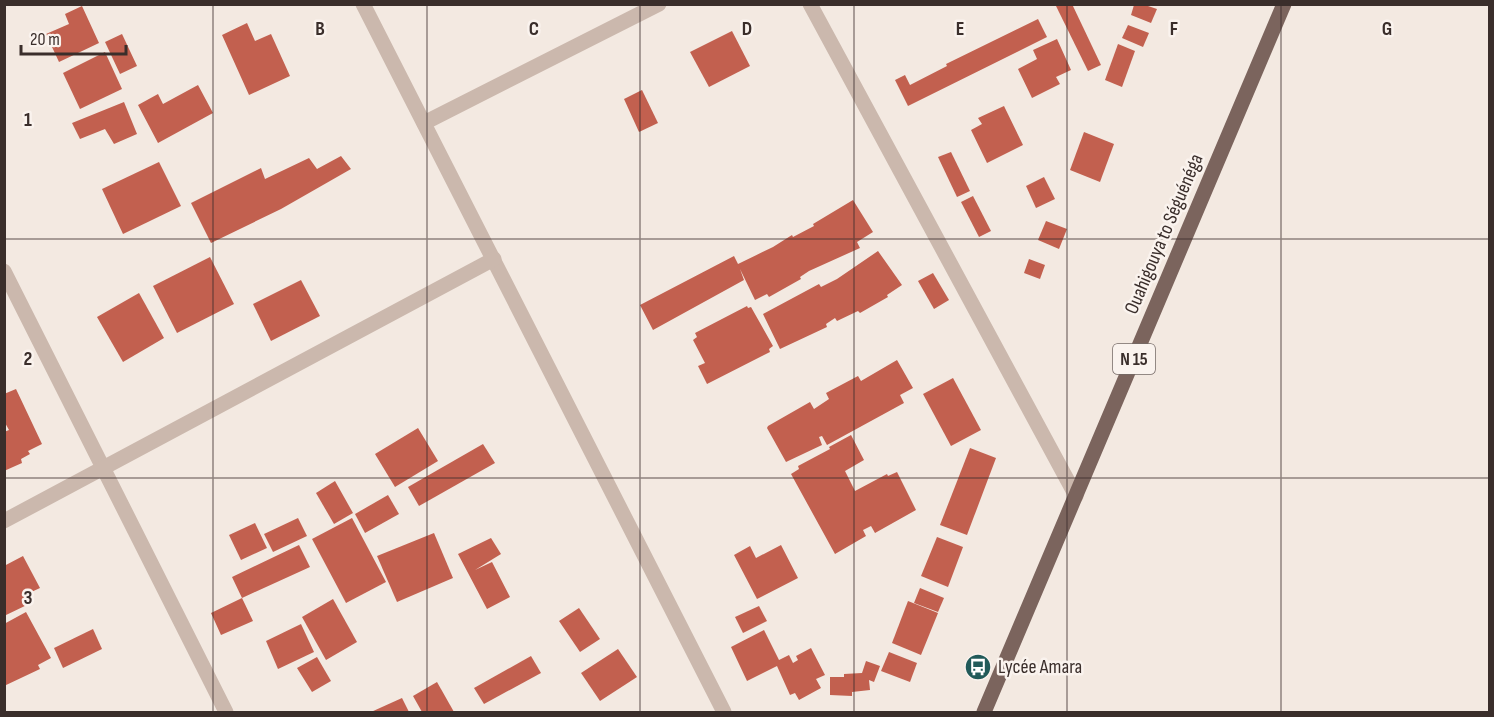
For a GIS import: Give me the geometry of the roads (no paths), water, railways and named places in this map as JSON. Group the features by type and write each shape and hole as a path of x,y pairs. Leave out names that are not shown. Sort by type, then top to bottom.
{"main road":[{"name":"Ouahigouya to Séguénéga","path":"984,712 1284,4"}],"street":[{"path":"363,4 724,712"},
{"path":"424,123 659,4"},
{"path":"810,4 1076,496"},
{"path":"4,521 494,259"},
{"path":"4,271 226,712"}],"place":[{"name":"Lycée Amara","path":"978,667"}]}
